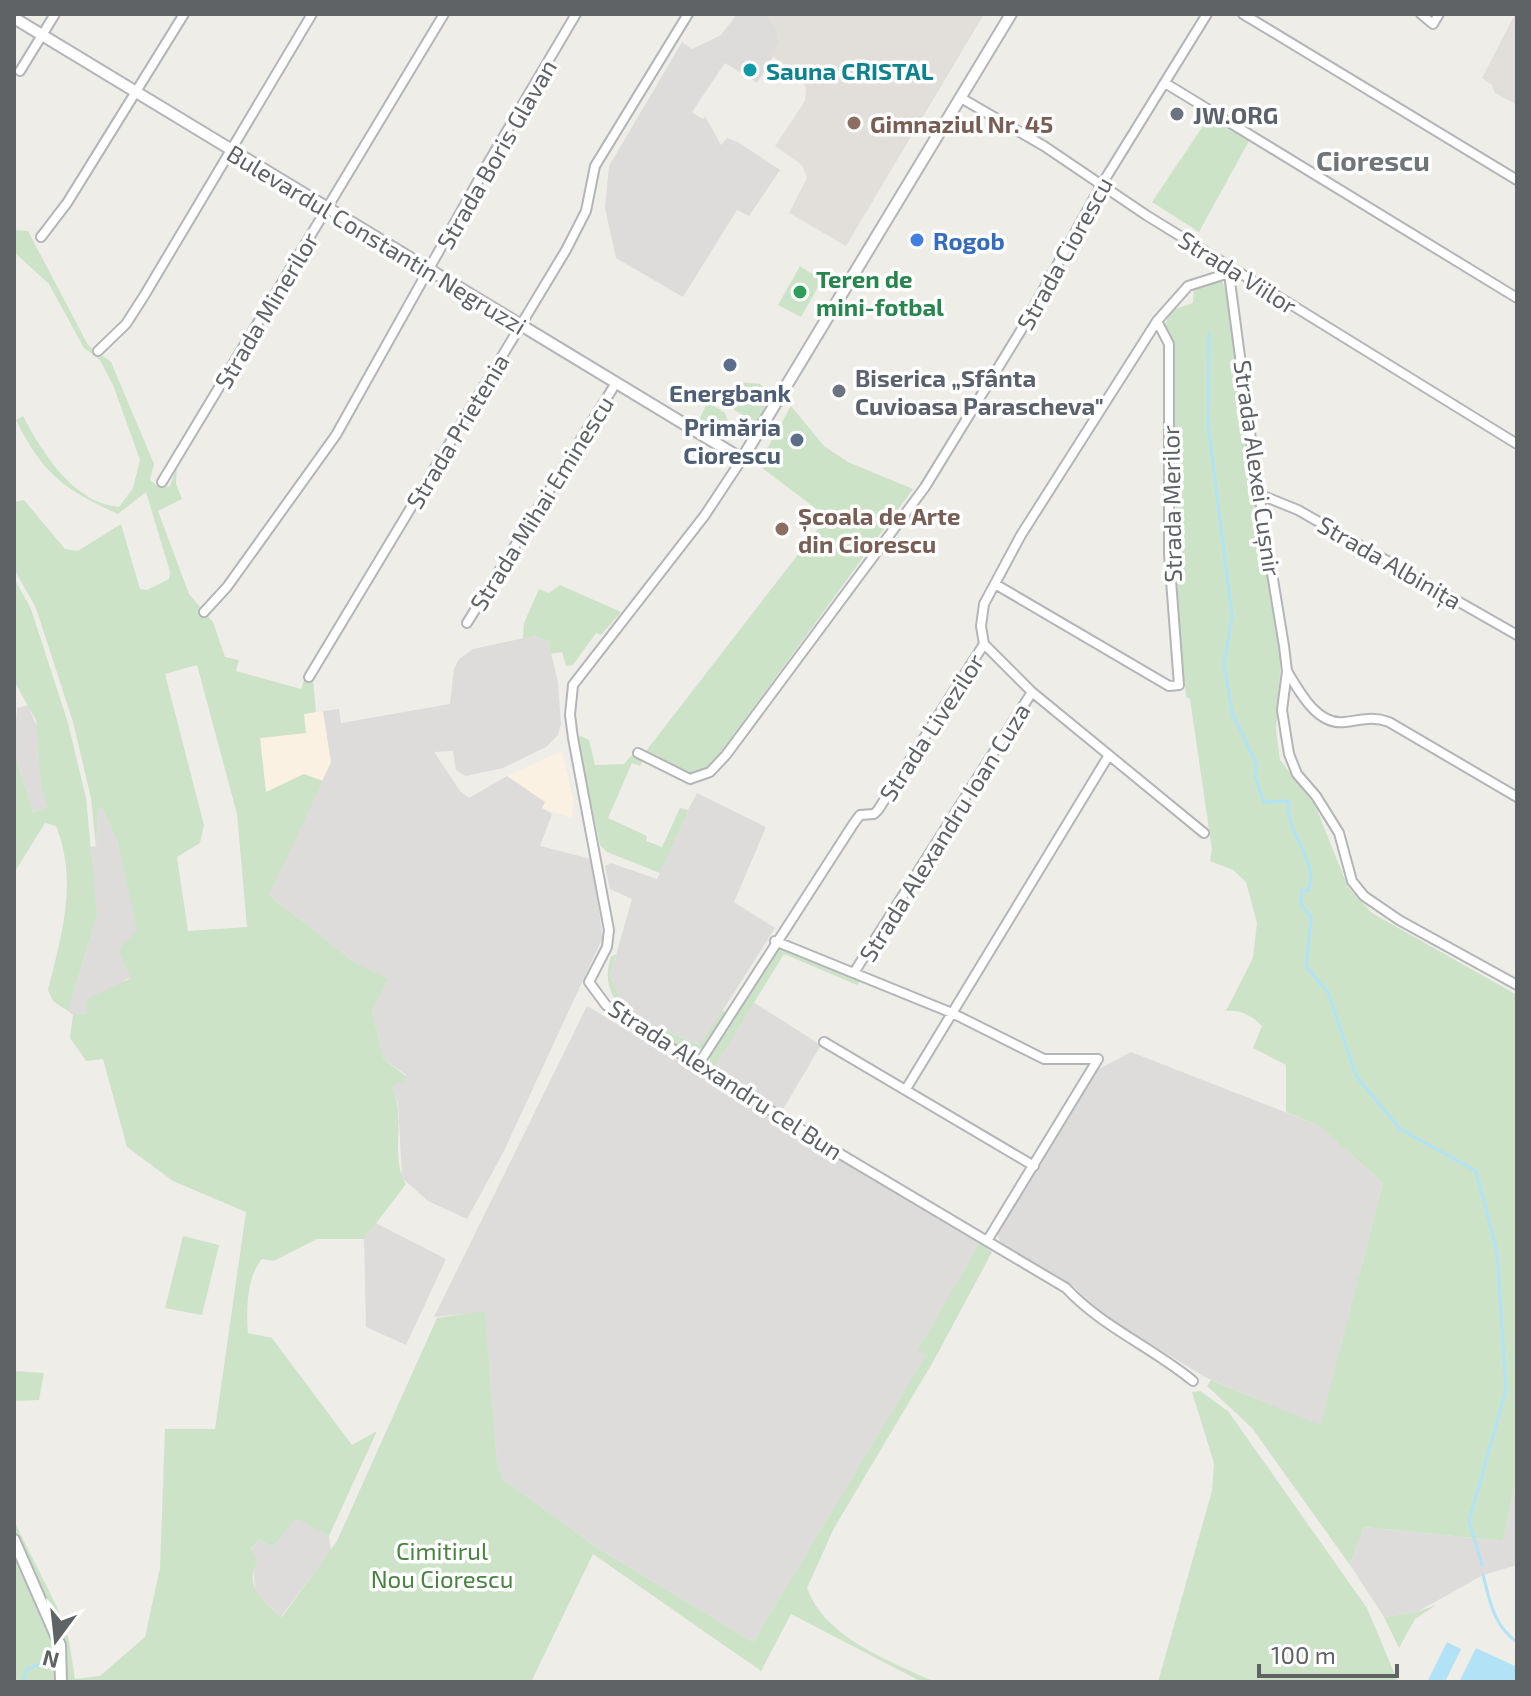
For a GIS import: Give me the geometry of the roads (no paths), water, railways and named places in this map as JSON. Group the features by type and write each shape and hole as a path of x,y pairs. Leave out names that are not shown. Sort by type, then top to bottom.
{"street":[{"path":"20,71 55,14"},
{"path":"41,237 67,203 184,14"},
{"path":"98,351 132,315 312,14"},
{"name":"Strada Minerilor","path":"162,482 444,14"},
{"name":"Strada Boris Glavan","path":"204,612 227,587 336,435 576,14"},
{"name":"Strada Prietenia","path":"309,677 582,222 592,176 601,155 688,14"},
{"name":"Strada Alexandru cel Bun","path":"1011,14 742,459 705,515 573,685 573,738 609,930 607,947 589,982 616,1012 1066,1288 1087,1311 1168,1361 1193,1381"},
{"name":"Strada Ciorescu","path":"638,753 690,779 715,768 925,487 1020,332 1102,184 1207,14"},
{"path":"1243,14 1517,180"},
{"path":"1421,14 1433,24 1439,14"},
{"name":"Bulevardul Constantin Negruzzi","path":"14,18 742,459"},
{"path":"1165,83 1517,298"},
{"name":"Strada Viilor","path":"961,98 1044,146 1229,270 1517,444"},
{"name":"Strada Livezilor","path":"698,1065 775,941 860,815 874,814 878,810 984,644 981,616 1021,535 1157,321 1188,286 1229,270"},
{"name":"Strada Alexei Cușnir","path":"1229,270 1287,671"},
{"name":"Strada Merilor","path":"995,584 1139,669 1177,687 1181,676 1169,554 1169,344 1157,321"},
{"name":"Strada Mihai Eminescu","path":"467,623 616,383"},
{"name":"Strada Albinița","path":"1261,495 1308,515 1517,635"},
{"path":"984,644 1032,692 1204,833"},
{"path":"1287,671 1302,696 1323,717 1341,723 1370,718 1389,722 1517,797"},
{"path":"1287,671 1282,710 1289,754 1297,774 1316,796 1339,833 1352,881 1364,896 1399,920 1517,985"},
{"name":"Strada Alexandru Ioan Cuza","path":"855,971 1032,692"},
{"path":"906,1089 1109,755"},
{"path":"775,941 952,1013 1044,1059 1098,1059 987,1241"},
{"path":"824,1042 1034,1166"},
{"path":"14,1540 55,1631 62,1658 61,1682"}],"water":[{"path":"1447,1642 1461,1649 1445,1682 1427,1682"},
{"path":"1476,1648 1517,1667 1517,1682 1459,1682"}],"waterway":[{"path":"1209,334 1208,423 1232,616 1224,664 1232,713 1257,765 1255,776 1264,802 1289,801 1291,824 1310,869 1311,880 1308,891 1302,890 1301,904 1311,917 1306,967 1328,992 1356,1076 1400,1129 1476,1171 1497,1252 1506,1390 1469,1521 1482,1565"},
{"path":"1483,1575 1498,1620 1517,1642"},
{"path":"23,1682 27,1669 54,1659"}],"place":[{"name":"Sauna CRISTAL","path":"750,70"},
{"name":"JW.ORG","path":"1177,114"},
{"name":"Gimnaziul Nr. 45","path":"854,123"},
{"name":"Rogob","path":"917,240"},
{"name":"Teren de mini-fotbal","path":"800,292"},
{"name":"Energbank","path":"730,365"},
{"name":"Biserica „Sfânta Cuvioasa Parascheva\"","path":"839,391"},
{"name":"Primăria Ciorescu","path":"797,440"},
{"name":"Școala de Arte din Ciorescu","path":"782,529"}],"district":[{"name":"Ciorescu","path":"1373,160"}],"park label":[{"name":"Cimitirul Nou Ciorescu","path":"442,1564"}]}
